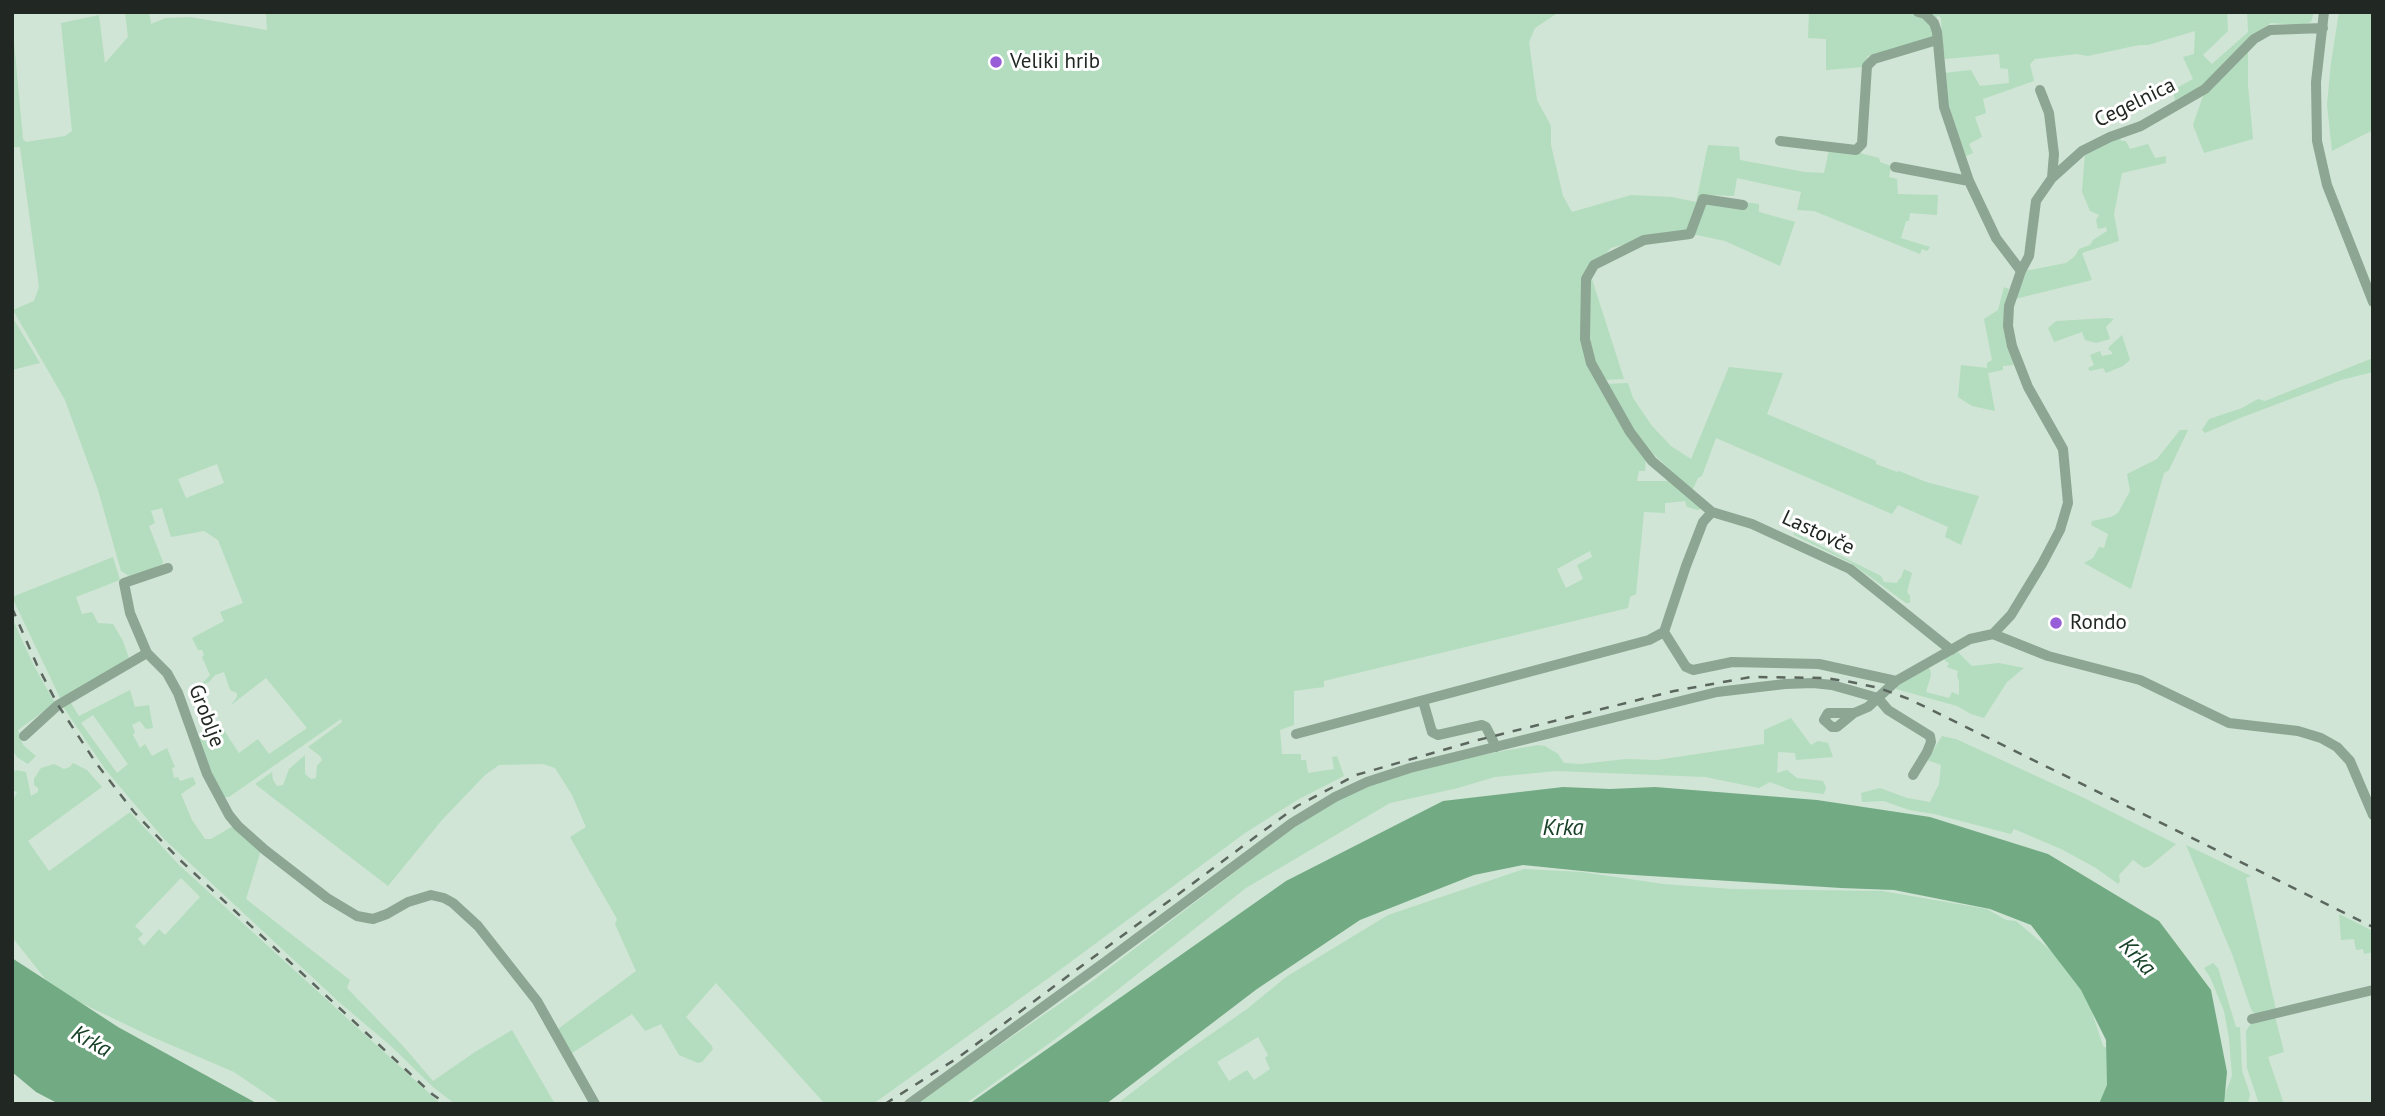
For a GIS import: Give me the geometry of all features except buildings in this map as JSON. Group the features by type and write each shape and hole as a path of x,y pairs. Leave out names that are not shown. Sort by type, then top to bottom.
{"street":[{"path":"1918,12 1934,23 1937,32 1944,107 1969,181 1996,238 2021,271"},
{"path":"2324,12 2316,82 2317,141 2327,185 2373,302"},
{"name":"Cegelnica","path":"1993,634 2011,615 2042,564 2060,530 2068,503 2063,449 2028,387 2012,346 2008,327 2009,306 2029,256 2036,201 2052,177 2082,150 2141,126 2205,89 2254,39 2270,30 2323,28"},
{"path":"1780,141 1856,150 1861,144 1867,66 1874,59 1937,40"},
{"path":"2040,90 2049,113 2054,154 2052,177"},
{"path":"1895,167 1969,181"},
{"path":"1296,734 1649,640 1664,632 1703,522 1712,512 1651,461 1630,432 1591,363 1585,340 1586,279 1594,265 1644,240 1690,234 1703,199 1743,205"},
{"name":"Lastovče","path":"1712,512 1752,524 1850,569 1951,650"},
{"name":"Groblje","path":"168,568 124,583 130,613 147,653 167,673 178,693 207,774 221,803 238,826 327,898 357,916 373,919 408,902 431,895 453,903 478,926 537,1001 595,1104"},
{"path":"1664,632 1682,661 1693,670 1732,662 1819,664 1896,681"},
{"path":"1854,713 1868,707 1896,681 1970,639 1993,634 2048,656 2140,680 2229,723 2298,731 2321,738 2337,747 2350,761 2373,815"},
{"path":"24,736 58,705 147,653"},
{"path":"909,1104 1292,823 1324,803 1367,782 1410,768 1717,692 1813,683 1832,685 1878,698 1888,710 1930,736 1931,742 1913,775"},
{"path":"1423,701 1432,732 1438,735 1482,725 1486,727 1496,747"},
{"path":"2252,1018 2373,990"}],"shaded area":[{"path":"125,12 149,12 151,24 166,18 190,17 267,30 266,12 1559,12 1535,28 1529,42 1537,100 1551,126 1551,145 1563,196 1572,212 1631,195 1672,197 1696,202 1708,145 1739,147 1740,160 1824,173 1830,145 1879,158 1880,162 1891,166 1889,177 1897,179 1898,194 1938,195 1937,215 1910,213 1909,221 1906,221 1901,238 1930,247 1927,251 1922,249 1920,254 1814,211 1797,210 1801,192 1737,178 1734,196 1709,195 1697,202 1700,205 1709,199 1721,200 1722,205 1729,205 1730,200 1759,204 1759,212 1795,222 1780,266 1725,241 1697,235 1656,236 1611,248 1590,273 1624,379 1603,380 1594,361 1588,324 1588,282 1583,282 1584,345 1588,362 1625,428 1646,457 1645,471 1639,471 1637,481 1671,481 1702,508 1698,510 1687,507 1685,501 1665,503 1665,513 1644,512 1636,594 1630,597 1628,608 1324,681 1324,687 1294,691 1294,725 1280,730 1282,754 1301,754 1301,760 1306,760 1308,773 1334,769 1332,757 1337,756 1344,776 1299,799 1245,833 873,1104 825,1104 716,983 686,1017 712,1046 713,1049 702,1062 698,1063 679,1055 661,1024 645,1031 632,1014 572,1053 558,1029 636,971 615,924 617,919 570,837 586,827 572,795 555,768 543,764 499,765 485,775 442,820 388,886 255,784 272,772 277,786 283,785 289,769 305,755 305,774 311,779 316,778 317,766 322,760 308,747 342,722 341,719 229,797 221,797 195,738 223,729 239,753 258,739 269,754 307,728 266,678 231,705 237,693 230,690 224,672 201,685 210,675 202,657 202,650 198,650 192,638 224,621 220,612 243,603 218,540 204,531 171,537 162,508 151,511 155,523 149,526 162,565 153,571 129,576 121,571 98,490 65,400 13,310 34,301 39,287 20,147 12,147 12,20 23,139 26,142 65,136 72,131 61,23 99,15 105,63 128,37","holes":["217,464 224,483 186,498 178,479","1590,551 1592,557 1577,565 1583,579 1566,588 1557,569"]},
{"path":"1809,12 1911,12 1929,20 1935,38 1868,56 1863,67 1826,70 1826,39 1808,38"},
{"path":"1930,12 2227,12 2228,31 2203,55 2212,64 2248,32 2247,12 2314,12 2311,22 2301,25 2271,23 2257,32 2203,86 2175,100 2173,90 2193,79 2183,57 2194,54 2195,31 2148,45 2088,56 2077,54 2035,59 2030,64 2034,81 1983,99 1986,113 1975,117 1982,137 1969,144 1973,153 1966,156 1948,111 1944,73 1971,70 1980,86 2009,83 2008,69 2000,68 1999,54 1945,59 1941,18 1938,15 1936,19"},
{"path":"2339,12 2373,12 2373,130 2332,151 2327,105"},
{"path":"2248,49 2253,139 2204,153 2193,125 2204,93"},
{"path":"2118,138 2126,141 2130,149 2148,144 2155,158 2166,156 2166,163 2122,173 2114,214 2119,241 2082,253 2092,280 2015,299 2025,271 2066,263 2079,249 2090,245 2107,231 2106,227 2098,229 2096,220 2099,215 2090,211 2082,192 2085,152"},
{"path":"2004,287 2009,289 2004,313 2014,365 2003,366 2003,370 1988,373 1995,411 1972,406 1958,397 1961,365 1987,368 1987,363 1992,360 1984,319 1998,310"},
{"path":"12,317 19,328 40,363 12,370"},
{"path":"2114,319 2106,327 2110,339 2096,343 2085,340 2082,332 2054,342 2048,328 2056,321"},
{"path":"2122,335 2130,360 2106,373 2103,368 2090,371 2088,368 2094,365 2090,355 2100,351 2102,356 2112,354 2108,349"},
{"path":"2373,358 2373,372 2341,380 2205,433 2202,430 2209,419 2242,408 2258,399 2265,401"},
{"path":"1729,367 1783,373 1767,414 1872,459 1876,464 1926,482 1979,496 1961,545 1945,537 1948,527 1898,505 1892,514 1716,438 1702,476 1698,478 1692,491 1639,440 1605,384 1628,383 1633,398 1652,426 1671,446 1691,459"},
{"path":"2180,430 2188,430 2169,470 2164,473 2131,589 2084,563 2093,558 2099,547 2104,548 2108,534 2091,525 2092,521 2118,513 2130,491 2127,474 2157,459"},
{"path":"1793,532 1881,576 1884,582 1897,583 1904,569 1912,573 1907,592 1910,603 1906,603 1851,563 1794,535"},
{"path":"113,557 120,580 76,597 82,614 92,612 98,623 113,624 130,661 60,698 12,597"},
{"path":"12,618 55,703 18,730 23,745 36,756 28,764 12,750"},
{"path":"1957,651 1972,666 1999,663 2024,668 2007,682 1984,718 1957,706 1896,689 1896,685 1928,668 1931,675 1926,692 1949,698 1952,692 1959,695 1958,671 1947,667 1949,663 1945,661 1945,658"},
{"path":"130,690 135,707 149,705 153,728 146,729 140,721 132,725 135,732 133,735 140,748 145,744 152,756 167,748 175,767 172,768 174,778 178,777 180,781 193,777 196,784 181,794 192,820 205,839 211,839 233,826 261,850 246,899 350,980 347,988 433,1081 512,1030 555,1104 455,1104 433,1087 164,839 105,769 62,705 69,700 79,716","holes":["93,715 128,764 117,773 81,723"]},
{"path":"1791,718 1811,745 1818,741 1828,743 1833,757 1796,760 1795,753 1778,752 1777,773 1787,770 1797,778 1823,781 1826,787 1824,794 1791,790 1770,782 1759,788 1705,777 1556,771 1495,777 1390,803 1246,888 1058,1037 965,1104 915,1104 1091,982 1282,836 1312,815 1368,784 1474,756 1538,745 1558,754 1564,763 1581,764 1626,759 1657,760 1764,744 1764,730"},
{"path":"1942,736 1956,739 2084,798 2176,844 2150,866 2144,868 2133,860 2119,875 2118,884 2096,868 2061,849 2014,829 2011,834 1909,810 1884,801 1862,802 1861,793 1880,788 1907,798 1930,802 1939,784 1941,765 1927,760"},
{"path":"73,763 87,770 102,787 28,841 49,871 130,812 178,864 441,1104 281,1104 234,1072 54,990 12,937 12,802 17,792 12,790 12,773 16,770 26,772 31,796 38,792 34,779 41,768 54,764 64,769","holes":["181,878 200,897 165,935 159,929 144,946 138,939 143,934 135,926"]},
{"path":"2186,845 2251,876 2246,878 2276,1010 2255,1014 2251,1009 2232,954"},
{"path":"1524,869 1582,872 1663,884 1731,889 1882,891 1987,909 2006,920 2016,921 2069,966 2089,1003 2103,1046 2112,1051 2111,1074 2101,1104 1117,1104 1247,1009 1286,977 1388,915","holes":["1258,1037 1268,1055 1265,1058 1270,1069 1254,1080 1247,1070 1229,1081 1217,1062"]},
{"path":"2339,914 2373,931 2373,952 2364,954 2363,949 2356,950 2354,939 2341,940"},
{"path":"2213,963 2218,968 2236,1027 2240,1027 2242,1071 2250,1094 2248,1104 2221,1104 2232,1076 2224,1011 2204,968"},
{"path":"2275,1016 2284,1052 2268,1057 2284,1104 2259,1104 2247,1068 2246,1031 2252,1022"}],"water":[{"path":"1563,787 1655,787 1817,800 1930,817 2048,854 2159,921 2211,990 2227,1072 2224,1104 2099,1104 2107,1085 2106,1040 2081,990 2031,925 1990,909 1894,890 1602,873 1523,865 1474,875 1360,920 1257,989 1106,1104 969,1104 1286,881 1443,801"},
{"name":"Krka","path":"12,958 118,1027 258,1104 59,1104 36,1092 12,1072"}],"railway":[{"path":"12,608 58,705 96,763 134,812 180,860 446,1104"},
{"path":"885,1104 959,1057 1297,806 1356,775 1478,740 1674,691 1751,677 1825,678 1879,688 1909,699 2373,927"}],"place":[{"name":"Veliki hrib","path":"996,62"},
{"name":"Rondo","path":"2056,623"}]}
